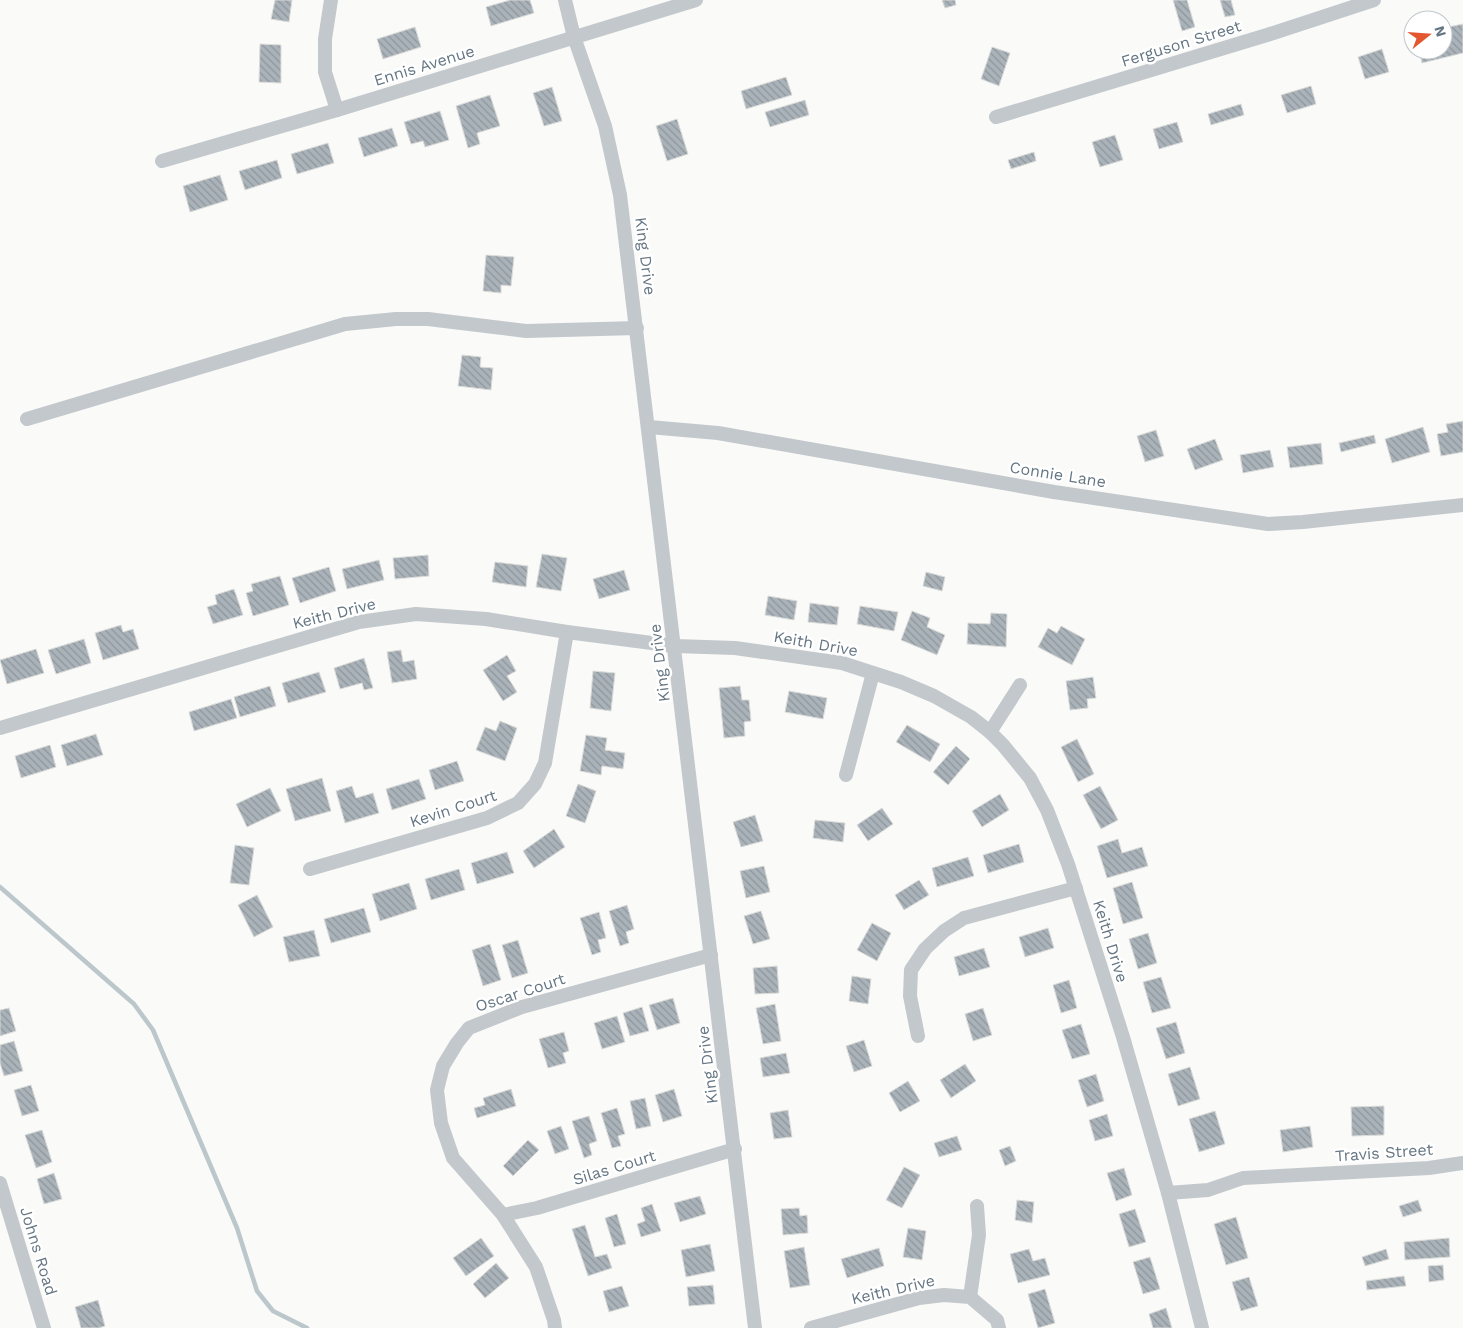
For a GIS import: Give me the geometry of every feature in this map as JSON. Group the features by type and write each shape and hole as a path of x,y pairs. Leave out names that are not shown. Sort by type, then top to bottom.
{"street":[{"path":"331,0 325,39 324,72 337,110"},
{"name":"King Drive","path":"565,0 574,37 605,126 620,196 755,1328"},
{"name":"Ennis Avenue","path":"162,161 337,110 696,0"},
{"name":"Ferguson Street","path":"996,117 1267,35 1374,0"},
{"path":"27,419 345,324 396,319 428,319 526,331 637,328"},
{"name":"Connie Lane","path":"649,427 718,433 1054,492 1268,524 1463,505"},
{"name":"Keith Drive","path":"0,728 359,622 416,614 486,618 567,632 675,646 735,648 842,663 873,672 934,696 970,717 1004,745 1030,778 1047,810 1076,888 1122,1037 1168,1193 1202,1328"},
{"name":"Kevin Court","path":"310,870 487,818 518,804 535,784 545,763 567,632"},
{"path":"846,775 873,672"},
{"path":"990,732 1020,685"},
{"path":"918,1036 910,996 911,970 925,949 944,931 964,918 1076,888"},
{"name":"Oscar Court","path":"555,1328 536,1267 503,1215 453,1158 441,1123 436,1090 443,1066 469,1028 522,1007 711,955"},
{"name":"Silas Court","path":"503,1215 537,1208 735,1149"},
{"name":"Travis Street","path":"1168,1193 1208,1190 1242,1178 1430,1168 1463,1163"},
{"name":"Johns Road","path":"0,1183 44,1328"},
{"path":"977,1206 979,1235 970,1297 997,1320 999,1328"},
{"name":"Keith Drive","path":"811,1328 919,1298 944,1295 970,1297"}],"building":[{"path":"275,0 292,0 289,22 271,19"},
{"path":"510,0 530,0 534,13 491,26 486,7"},
{"path":"942,0 955,0 956,5 945,8"},
{"path":"1173,0 1187,0 1195,27 1182,31"},
{"path":"1220,0 1231,0 1235,15 1225,17"},
{"path":"1463,24 1463,53 1453,55 1453,26"},
{"path":"415,27 421,47 383,59 377,39"},
{"path":"260,44 281,45 281,83 259,82"},
{"path":"992,47 1010,53 999,86 981,79"},
{"path":"1382,49 1389,72 1365,79 1358,57"},
{"path":"1421,60 1434,60 1422,63"},
{"path":"786,77 792,95 746,109 741,91"},
{"path":"1311,86 1316,104 1287,113 1281,95"},
{"path":"552,87 562,121 544,126 533,93"},
{"path":"490,95 500,126 477,133 480,144 468,148 456,106"},
{"path":"805,100 809,115 770,127 765,112"},
{"path":"1241,104 1244,115 1211,125 1208,114"},
{"path":"440,111 449,140 425,147 423,141 411,144 404,122"},
{"path":"677,119 688,154 667,161 656,126"},
{"path":"1177,122 1183,142 1159,149 1153,129"},
{"path":"392,128 398,146 364,157 358,138"},
{"path":"1115,135 1123,160 1100,167 1092,142"},
{"path":"328,143 334,163 297,174 291,154"},
{"path":"1034,152 1036,161 1011,169 1008,160"},
{"path":"277,160 282,178 245,190 239,171"},
{"path":"220,175 228,200 190,212 183,186"},
{"path":"486,255 514,257 511,286 501,285 501,293 483,291"},
{"path":"462,355 481,357 480,367 493,368 491,390 458,386"},
{"path":"1463,421 1463,452 1441,456 1437,434 1448,432 1446,424"},
{"path":"1423,427 1430,452 1392,463 1385,439"},
{"path":"1156,430 1164,456 1145,462 1137,436"},
{"path":"1374,435 1376,443 1341,452 1339,443"},
{"path":"1215,439 1223,460 1195,470 1187,449"},
{"path":"1321,443 1323,464 1290,468 1287,447"},
{"path":"1270,450 1274,467 1243,473 1240,455"},
{"path":"542,554 567,558 561,591 536,587"},
{"path":"428,555 429,576 395,579 393,558"},
{"path":"379,560 384,580 347,589 342,569"},
{"path":"495,562 528,566 526,587 492,582"},
{"path":"329,567 336,591 300,603 292,578"},
{"path":"624,570 630,590 599,599 593,579"},
{"path":"926,572 945,577 942,591 923,586"},
{"path":"280,576 289,605 253,616 246,593 253,591 251,584"},
{"path":"234,589 243,615 213,624 207,607 217,604 215,595"},
{"path":"768,596 797,601 794,620 765,615"},
{"path":"810,603 839,607 837,625 808,622"},
{"path":"860,606 898,612 894,631 857,624"},
{"path":"912,611 930,618 927,627 945,635 937,655 901,640"},
{"path":"991,613 1007,614 1006,647 967,644 968,623 990,624"},
{"path":"121,625 123,632 133,629 139,649 103,660 95,633"},
{"path":"1061,626 1085,639 1072,665 1038,647 1048,628 1057,633"},
{"path":"84,639 91,663 56,674 48,650"},
{"path":"36,649 44,673 7,684 0,660"},
{"path":"401,650 403,662 414,660 417,679 392,683 387,652"},
{"path":"507,655 516,671 507,676 517,692 503,701 483,670"},
{"path":"364,658 373,688 364,690 362,683 340,689 334,668"},
{"path":"593,671 615,673 611,711 590,708"},
{"path":"319,672 326,692 288,703 282,683"},
{"path":"1093,677 1096,698 1087,699 1088,708 1070,710 1066,681"},
{"path":"270,686 276,706 240,717 234,697"},
{"path":"740,686 742,700 749,700 751,721 744,722 745,736 724,738 719,688"},
{"path":"789,691 827,698 823,719 785,712"},
{"path":"231,699 237,718 194,731 189,712"},
{"path":"500,721 517,728 505,761 476,750 485,727 496,731"},
{"path":"907,725 940,744 930,762 896,742"},
{"path":"96,734 103,755 67,766 61,745"},
{"path":"586,735 607,738 605,750 625,753 623,769 602,766 601,775 580,771"},
{"path":"1077,739 1094,774 1078,782 1061,747"},
{"path":"50,745 56,767 21,778 15,756"},
{"path":"956,746 970,759 948,785 933,772"},
{"path":"457,761 464,781 435,790 429,770"},
{"path":"322,778 331,811 295,821 286,789"},
{"path":"419,779 426,799 392,810 386,789"},
{"path":"578,784 596,791 585,823 566,816"},
{"path":"352,786 356,798 373,793 379,813 345,823 336,791"},
{"path":"1100,786 1118,820 1101,829 1083,795"},
{"path":"270,788 281,811 247,827 236,804"},
{"path":"1000,794 1009,810 982,827 972,811"},
{"path":"882,808 893,824 868,841 857,825"},
{"path":"755,815 763,841 741,847 733,822"},
{"path":"815,820 845,823 843,842 813,838"},
{"path":"554,829 565,847 534,868 523,851"},
{"path":"1118,839 1122,853 1142,847 1148,866 1107,878 1097,846"},
{"path":"1019,844 1024,862 988,873 983,855"},
{"path":"235,845 254,848 249,885 230,883"},
{"path":"507,852 514,873 477,884 471,863"},
{"path":"968,857 974,876 937,887 932,868"},
{"path":"764,866 770,892 746,898 740,871"},
{"path":"459,869 465,890 431,900 425,879"},
{"path":"919,880 929,895 904,910 895,895"},
{"path":"1132,882 1143,918 1123,924 1113,888"},
{"path":"409,883 417,909 380,921 372,894"},
{"path":"257,895 273,927 254,937 238,905"},
{"path":"627,905 634,929 626,932 629,943 620,946 609,911"},
{"path":"364,908 371,932 331,943 324,919"},
{"path":"761,911 770,939 753,944 744,916"},
{"path":"599,912 606,938 598,940 601,952 592,955 580,918"},
{"path":"872,923 891,933 877,961 857,950"},
{"path":"1048,928 1054,948 1025,957 1019,937"},
{"path":"314,930 320,956 289,962 283,937"},
{"path":"1148,933 1157,963 1138,969 1129,939"},
{"path":"518,940 528,973 512,978 502,945"},
{"path":"490,944 501,980 483,986 472,950"},
{"path":"984,948 990,967 959,976 954,957"},
{"path":"777,966 779,993 755,994 753,968"},
{"path":"852,976 871,979 868,1004 849,1001"},
{"path":"1161,977 1171,1008 1152,1013 1143,982"},
{"path":"1069,980 1077,1008 1061,1013 1053,985"},
{"path":"673,998 680,1023 657,1030 649,1005"},
{"path":"775,1004 781,1041 763,1044 756,1008"},
{"path":"642,1007 649,1031 630,1036 623,1013"},
{"path":"9,1008 16,1031 0,1036 0,1010"},
{"path":"983,1008 992,1035 973,1041 965,1014"},
{"path":"617,1016 625,1042 602,1049 594,1023"},
{"path":"1176,1022 1185,1053 1166,1059 1156,1028"},
{"path":"1081,1024 1090,1054 1072,1059 1062,1030"},
{"path":"564,1032 569,1051 563,1053 566,1063 548,1068 539,1039"},
{"path":"864,1040 872,1066 854,1072 846,1046"},
{"path":"14,1041 23,1071 4,1076 0,1063 0,1045"},
{"path":"786,1053 790,1073 763,1077 760,1058"},
{"path":"965,1064 976,1081 951,1098 940,1080"},
{"path":"1190,1067 1200,1099 1178,1106 1168,1074"},
{"path":"1096,1074 1104,1101 1087,1107 1078,1080"},
{"path":"908,1081 920,1101 900,1112 889,1093"},
{"path":"31,1085 39,1111 22,1116 14,1090"},
{"path":"511,1089 516,1106 477,1118 474,1108 485,1105 483,1098"},
{"path":"674,1089 682,1116 663,1122 655,1095"},
{"path":"645,1098 651,1126 636,1129 630,1101"},
{"path":"1384,1106 1384,1135 1352,1136 1351,1107"},
{"path":"617,1108 625,1134 618,1136 621,1146 612,1148 601,1113"},
{"path":"788,1110 792,1137 774,1139 770,1113"},
{"path":"1215,1111 1225,1144 1199,1152 1189,1119"},
{"path":"1107,1114 1113,1136 1095,1141 1089,1120"},
{"path":"589,1116 597,1141 589,1144 592,1155 584,1158 572,1121"},
{"path":"561,1126 569,1149 555,1154 547,1131"},
{"path":"1310,1126 1313,1147 1283,1152 1280,1130"},
{"path":"42,1130 52,1162 36,1168 25,1135"},
{"path":"957,1136 962,1150 939,1157 934,1143"},
{"path":"528,1140 539,1150 513,1176 503,1166"},
{"path":"1010,1146 1016,1161 1005,1166 999,1150"},
{"path":"904,1167 920,1175 902,1208 886,1200"},
{"path":"1124,1168 1132,1195 1116,1201 1107,1173"},
{"path":"54,1173 62,1199 44,1204 37,1179"},
{"path":"700,1196 706,1214 680,1222 674,1203"},
{"path":"1017,1200 1034,1202 1032,1223 1015,1220"},
{"path":"1418,1200 1422,1211 1403,1217 1399,1206"},
{"path":"652,1204 661,1231 641,1237 637,1224 645,1221 641,1208"},
{"path":"799,1208 800,1216 807,1215 808,1233 783,1235 781,1209"},
{"path":"1135,1209 1146,1242 1129,1247 1119,1214"},
{"path":"617,1214 626,1244 614,1247 605,1218"},
{"path":"1236,1217 1248,1258 1226,1265 1214,1224"},
{"path":"585,1225 595,1257 607,1254 612,1268 588,1276 572,1229"},
{"path":"908,1228 926,1231 922,1260 903,1257"},
{"path":"481,1238 494,1256 466,1276 453,1258"},
{"path":"1449,1238 1450,1257 1405,1260 1404,1242"},
{"path":"710,1244 715,1271 686,1277 681,1250"},
{"path":"804,1247 810,1285 790,1288 784,1251"},
{"path":"879,1248 884,1266 847,1278 841,1259"},
{"path":"1029,1249 1033,1261 1045,1258 1050,1275 1018,1283 1010,1254"},
{"path":"1386,1249 1389,1259 1365,1266 1362,1257"},
{"path":"1150,1257 1160,1289 1143,1294 1133,1262"},
{"path":"496,1263 509,1278 485,1298 473,1284"},
{"path":"1443,1265 1444,1280 1429,1282 1428,1266"},
{"path":"1404,1276 1406,1286 1367,1290 1366,1281"},
{"path":"1249,1277 1258,1306 1241,1311 1232,1282"},
{"path":"713,1285 715,1304 689,1306 687,1287"},
{"path":"622,1286 629,1306 609,1312 603,1291"},
{"path":"1045,1289 1055,1323 1038,1328 1028,1294"},
{"path":"98,1300 105,1326 81,1328 75,1307"},
{"path":"1166,1308 1172,1328 1153,1328 1149,1314"}],"waterway":[{"path":"0,887 134,1004 153,1030 237,1228 257,1291 273,1311 307,1328"}]}
